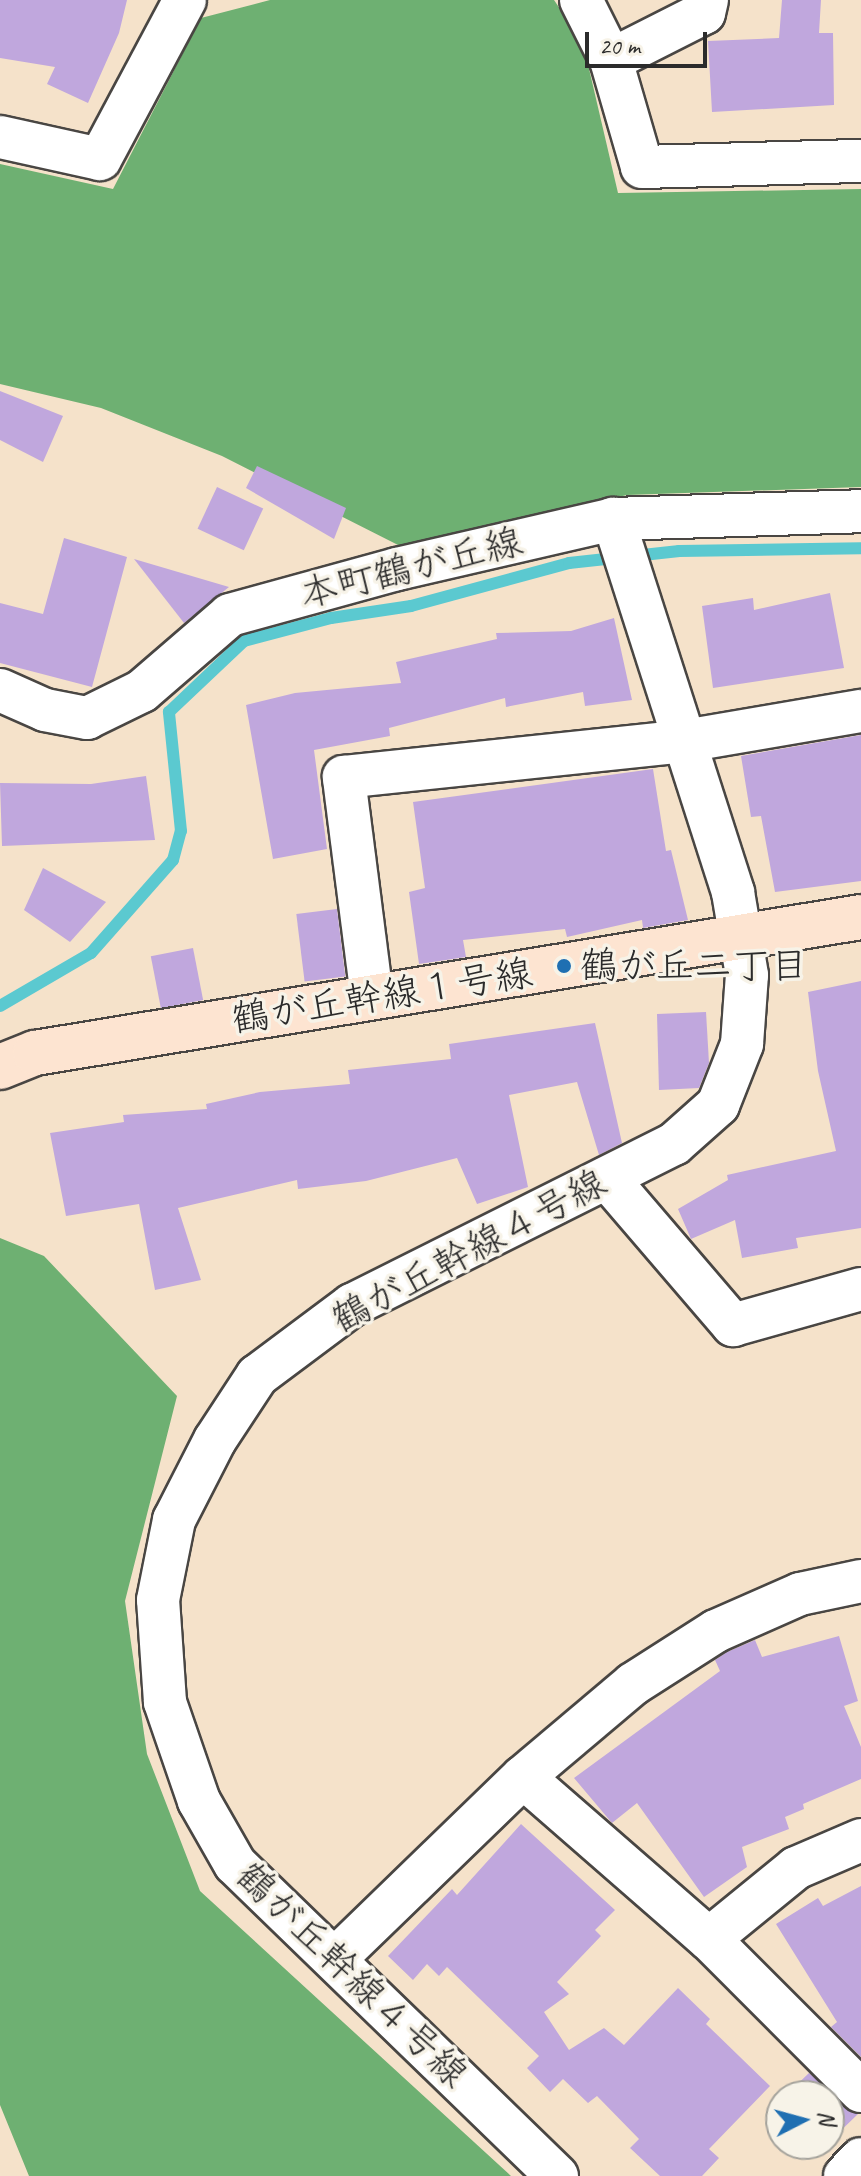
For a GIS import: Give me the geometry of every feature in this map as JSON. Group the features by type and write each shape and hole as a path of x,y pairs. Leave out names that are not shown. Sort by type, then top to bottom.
{"street":[{"path":"0,137 100,159 185,0"},
{"path":"581,0 611,60 642,167 861,161"},
{"path":"611,60 704,13 707,0"},
{"name":"本町鶴が丘線","path":"0,690 45,710 87,718 142,691 230,615 397,569 616,529 861,511"},
{"name":"鶴が丘幹線４号線","path":"557,2176 336,1958 235,1864 199,1801 165,1702 158,1600 174,1520 215,1440 257,1376 352,1305 674,1144 718,1105 742,1044 747,975 733,892 616,529"},
{"path":"372,997 344,777 685,741 861,711"},
{"name":"鶴が丘幹線１号線","path":"0,1067 35,1053 861,917"},
{"path":"607,1178 733,1325 861,1289"},
{"path":"336,1958 523,1777 633,1684 716,1631 800,1594 861,1581"},
{"path":"523,1777 709,1939 861,2091"},
{"path":"709,1939 796,1868 861,1840"},
{"path":"845,2176 861,2159"}],"green space":[{"path":"270,0 554,0 583,43 618,193 861,189 861,487 627,495 402,547 222,456 101,408 0,384 0,164 113,189 201,18"},
{"path":"0,1238 44,1256 177,1396 125,1601 147,1754 200,1891 511,2176 29,2176 0,2105"}],"building":[{"path":"0,0 127,0 119,33 88,103 47,84 55,67 0,58"},
{"path":"782,0 821,0 819,33 833,33 834,105 712,112 708,41 779,38"},
{"path":"0,391 63,416 43,462 0,440"},
{"path":"257,466 346,508 334,539 246,488"},
{"path":"217,487 263,509 244,550 198,529"},
{"path":"64,538 127,557 92,687 0,663 0,603 43,614"},
{"path":"134,559 229,587 184,623"},
{"path":"830,593 844,668 713,688 702,606 753,598 754,610"},
{"path":"614,618 632,700 585,706 583,692 506,707 505,698 389,728 390,736 314,750 327,849 273,859 246,705 295,693 401,683 396,662 497,639 496,633 571,631"},
{"path":"861,735 861,881 775,892 761,816 751,817 741,756"},
{"path":"653,769 666,851 671,850 688,920 643,928 642,920 567,937 565,929 463,940 466,957 419,964 409,892 425,888 413,802"},
{"path":"146,776 155,840 2,846 0,783 91,784"},
{"path":"43,868 106,902 70,942 24,910"},
{"path":"337,909 345,976 305,981 296,914"},
{"path":"193,948 203,1000 161,1008 151,956"},
{"path":"861,981 861,1228 796,1238 798,1248 742,1258 735,1220 691,1239 678,1209 728,1180 727,1175 836,1151 818,1071 808,992"},
{"path":"706,1012 709,1063 699,1088 659,1090 657,1014"},
{"path":"595,1023 622,1143 599,1155 577,1082 509,1095 528,1187 477,1204 457,1158 366,1181 298,1189 297,1180 178,1208 201,1280 155,1290 139,1204 66,1216 50,1133 124,1122 123,1115 207,1109 206,1104 260,1092 350,1084 348,1070 451,1059 449,1044"},
{"path":"839,1636 858,1701 844,1706 861,1747 861,1779 803,1804 804,1809 785,1817 789,1829 742,1847 747,1867 704,1897 637,1803 612,1823 574,1778 720,1671 715,1660 727,1652 755,1640 762,1657"},
{"path":"521,1824 615,1910 595,1930 601,1936 557,1982 569,1994 544,2012 569,2050 604,2028 624,2045 678,1988 710,2019 706,2024 765,2081 765,2091 709,2149 719,2158 702,2176 660,2176 630,2148 639,2139 597,2096 588,2103 563,2079 550,2092 527,2068 539,2056 447,1967 439,1976 427,1964 413,1980 388,1956 452,1889 457,1895"},
{"path":"861,1886 861,2057 831,2027 837,2022 776,1924 818,1898 823,1906"},
{"path":"809,2073 817,2080 802,2080"},
{"path":"845,2103 858,2114 845,2127"}],"waterway":[{"path":"0,1006 91,953 173,860 181,831 169,712 244,641 331,618 411,606 569,563 679,551 861,548"}],"place":[{"name":"鶴が丘二丁目","path":"564,966"}]}
